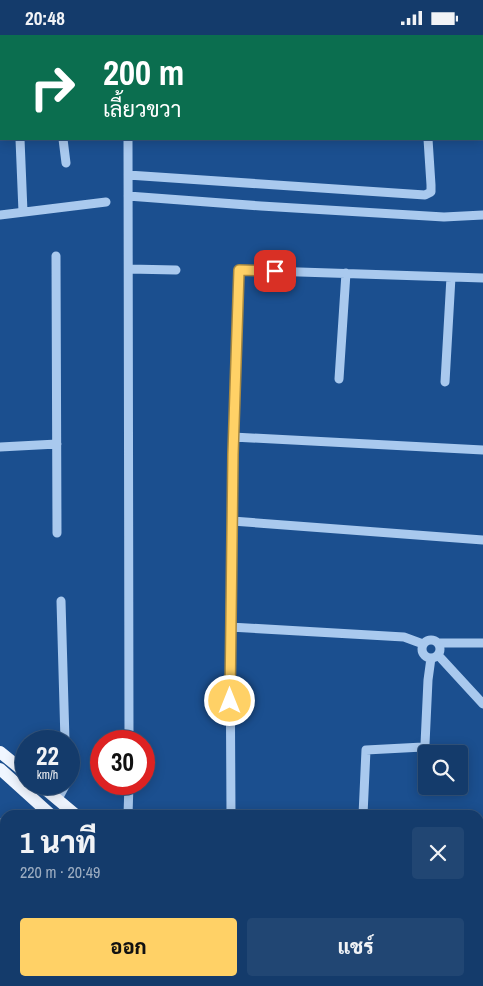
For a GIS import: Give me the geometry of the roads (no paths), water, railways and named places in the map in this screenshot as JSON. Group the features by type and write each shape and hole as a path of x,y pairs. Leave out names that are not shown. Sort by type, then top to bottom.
{"main road":[{"path":"0,752 15,764"},
{"path":"0,769 45,810"},
{"path":"53,795 70,810"}],"street":[{"path":"20,140 23,212"},
{"path":"63,140 66,163"},
{"path":"128,140 129,730"},
{"path":"128,175 425,195 431,192 432,185 428,140"},
{"path":"128,196 444,217 483,215"},
{"path":"0,215 106,202"},
{"path":"56,256 57,533"},
{"path":"128,269 176,270"},
{"path":"231,810 230,627 233,437 239,270 483,278"},
{"path":"339,379 346,273"},
{"path":"445,382 451,277"},
{"path":"233,437 483,450"},
{"path":"0,447 57,444"},
{"path":"232,521 483,540"},
{"path":"61,601 65,730"},
{"path":"230,627 404,637 423,644"},
{"path":"423,644 430,639 439,643 483,643"},
{"path":"363,810 366,750 423,747 425,744 428,680 434,657 441,649 439,643"},
{"path":"423,644 423,653 434,657 483,704"},
{"path":"58,799 60,795"},
{"path":"128,810 129,795"}]}
